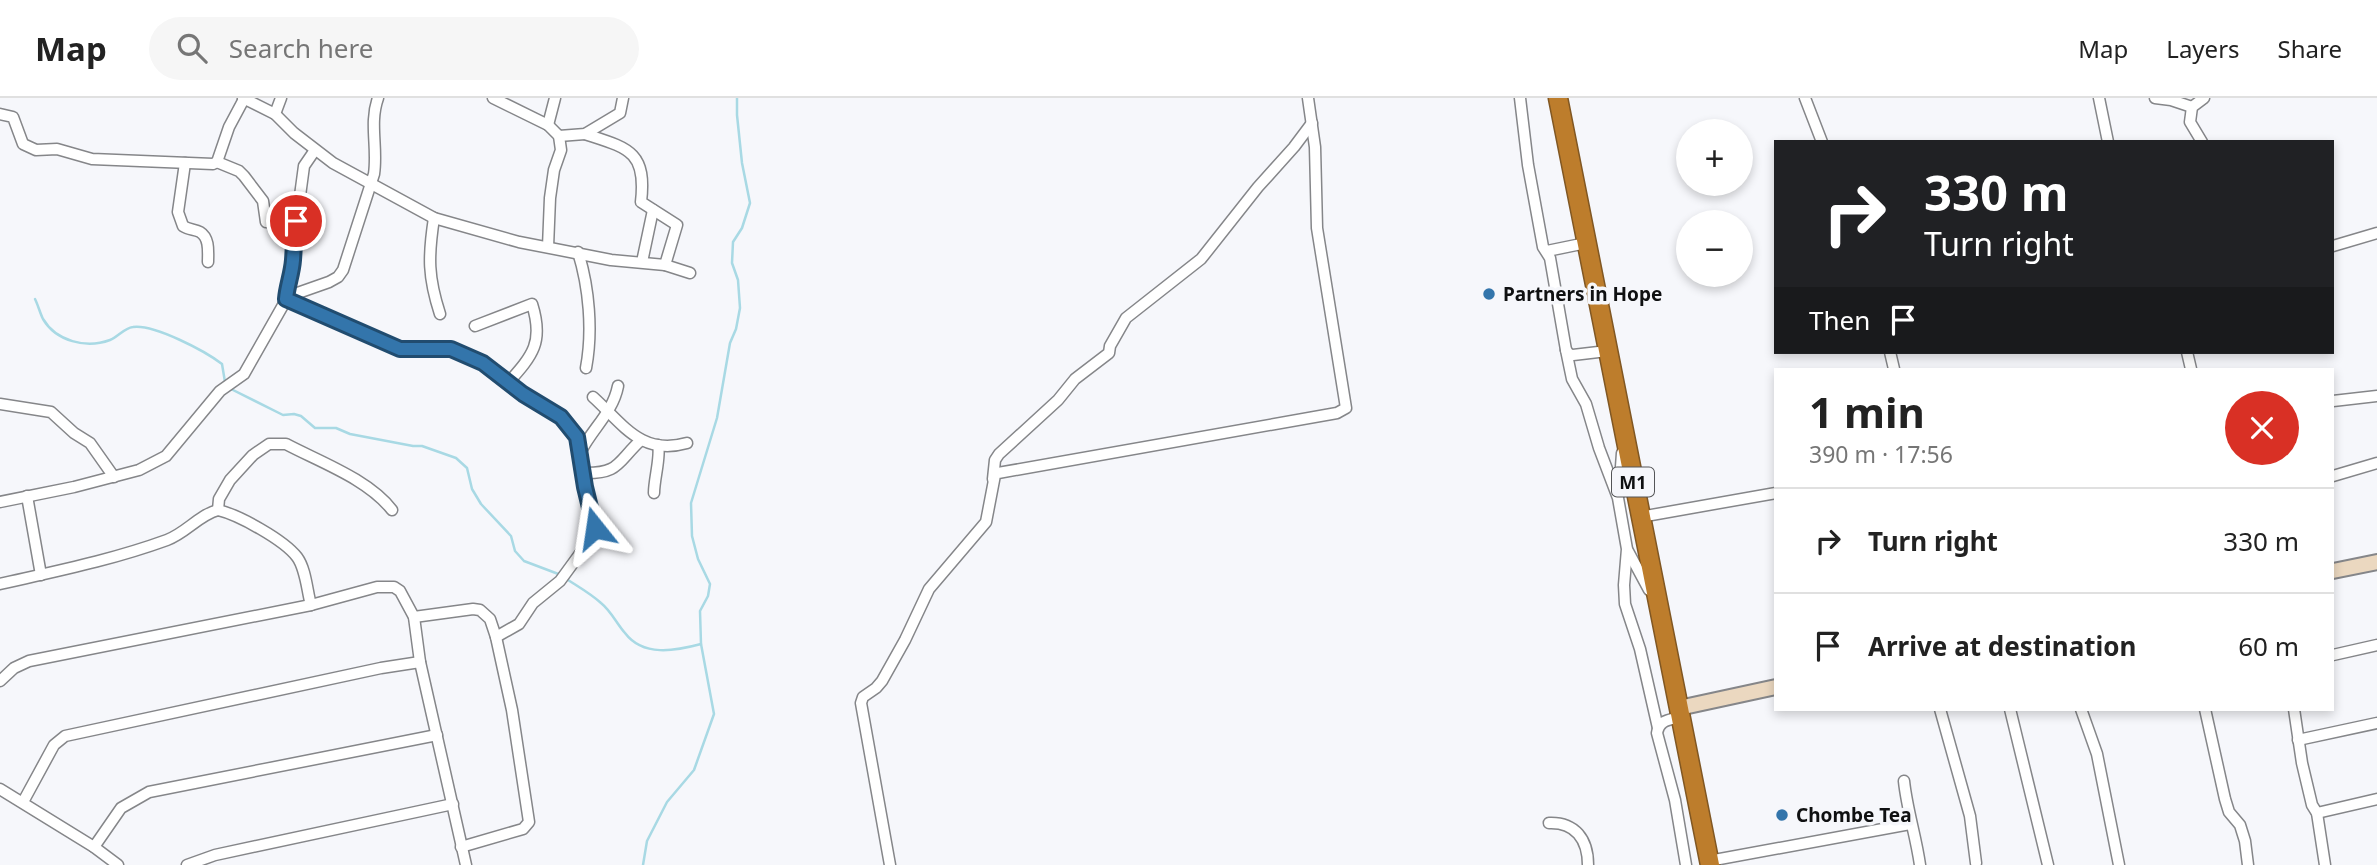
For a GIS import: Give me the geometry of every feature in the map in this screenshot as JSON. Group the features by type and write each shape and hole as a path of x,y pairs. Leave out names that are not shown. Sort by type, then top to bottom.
{"highway":[{"name":"M1","path":"1558,98 1709,863"}],"street":[{"path":"275,114 281,98"},
{"path":"286,299 329,282 344,270 376,163 373,130 379,98"},
{"path":"494,98 548,125 559,136 561,150 554,170 550,198 548,247"},
{"path":"548,125 555,98"},
{"path":"584,134 621,113 624,98"},
{"path":"993,479 998,473 1337,413 1346,408 1317,228 1315,146 1308,98"},
{"path":"1520,98 1528,165 1543,247 1547,251 1572,379 1586,404 1618,498 1627,549 1625,604 1640,649 1658,728 1658,739 1675,800 1686,865"},
{"path":"1805,98 1821,140"},
{"path":"2099,98 2108,140"},
{"path":"2155,98 2192,107"},
{"path":"2201,140 2190,122 2192,107 2204,98"},
{"path":"217,162 229,128 244,99 275,114 333,163 434,218 487,234 611,260 666,265 690,273"},
{"path":"0,114 13,117 20,138 29,148 57,149 92,159 217,162 239,171 244,176 263,201 266,222"},
{"path":"890,865 861,703 863,697 882,681 929,589 986,522 990,510 995,460 1058,400 1075,379 1109,353 1110,346 1126,318 1201,259 1312,123"},
{"path":"559,136 584,134 612,143 634,157 641,166 643,184 640,202 677,225 666,265"},
{"path":"0,502 114,477 156,463 174,448 220,391 244,374 286,299 304,166 315,150"},
{"path":"185,163 178,212 183,226 204,235 208,262"},
{"path":"642,262 653,210"},
{"path":"434,218 429,251 431,286 440,314"},
{"path":"2334,246 2377,233"},
{"path":"1547,251 1586,243"},
{"path":"578,252 582,264 590,337 586,368"},
{"path":"286,299 400,349 451,349 483,363 568,423 577,437 595,528 593,538 559,581 533,603 519,624 496,637"},
{"path":"475,327 532,304 538,335 528,360 508,383"},
{"path":"1566,351 1573,355 1607,351"},
{"path":"580,452 609,411 618,386"},
{"path":"2334,401 2377,396"},
{"path":"593,397 632,435 641,440 658,445 676,446 687,443"},
{"path":"0,404 51,412 74,433 90,443 114,477"},
{"path":"1618,498 1623,430"},
{"path":"583,472 597,473 615,468 641,440"},
{"path":"218,510 219,499 230,480 261,449 278,443 286,444 366,486 392,510"},
{"path":"654,493 660,454 658,445"},
{"path":"2334,476 2377,463"},
{"path":"1640,517 1774,493"},
{"path":"27,496 41,575"},
{"path":"0,584 99,562 171,539 206,514 218,510 244,520 297,556 311,604"},
{"path":"1627,549 1646,582 1660,616"},
{"path":"2334,571 2377,562"},
{"path":"0,681 14,667 29,661 311,604 386,586 400,591 414,617 420,662 466,865"},
{"path":"414,617 462,609 480,610 490,619 512,710 529,822 523,829 461,847"},
{"path":"2334,655 2377,645"},
{"path":"23,802 54,745 65,736 420,662"},
{"path":"1658,728 1664,721 1679,713 1774,688"},
{"path":"1941,711 1970,816 1976,863"},
{"path":"2010,711 2048,865"},
{"path":"2082,711 2096,754 2119,865"},
{"path":"2205,711 2225,799 2229,812 2240,825 2248,865"},
{"path":"2294,711 2312,805 2317,813 2325,865"},
{"path":"2298,740 2377,723"},
{"path":"94,847 121,807 149,792 437,735"},
{"path":"1904,781 1910,824 1920,865"},
{"path":"0,789 94,847 118,865"},
{"path":"2317,813 2377,799"},
{"path":"187,865 215,855 453,804"},
{"path":"1549,823 1564,822 1578,833 1585,847 1588,865"},
{"path":"1709,863 1910,824"}],"waterway":[{"path":"643,865 647,841 667,802 694,770 714,714 701,644 700,611 708,596 710,584 698,559 692,536 691,503 717,418 730,343 740,308 738,280 732,263 733,242 742,228 750,203 742,163 737,98"},
{"path":"35,299 43,319 64,338 91,344 110,340 133,327 153,330 192,346 222,364 225,382"},
{"path":"229,388 283,415 301,416 315,428 336,428 350,434 422,446 456,458 467,468 472,489 481,504 511,536 515,551 524,561 561,575"},
{"path":"565,578 601,603 632,641 641,646 670,650 701,644"}],"place":[{"name":"Partners in Hope","path":"1489,294"},
{"name":"Chombe Tea","path":"1782,815"}],"route":[{"path":"296,221 293,263 286,299 400,349 451,349 483,363 523,394 561,417 577,437 595,528"}]}
